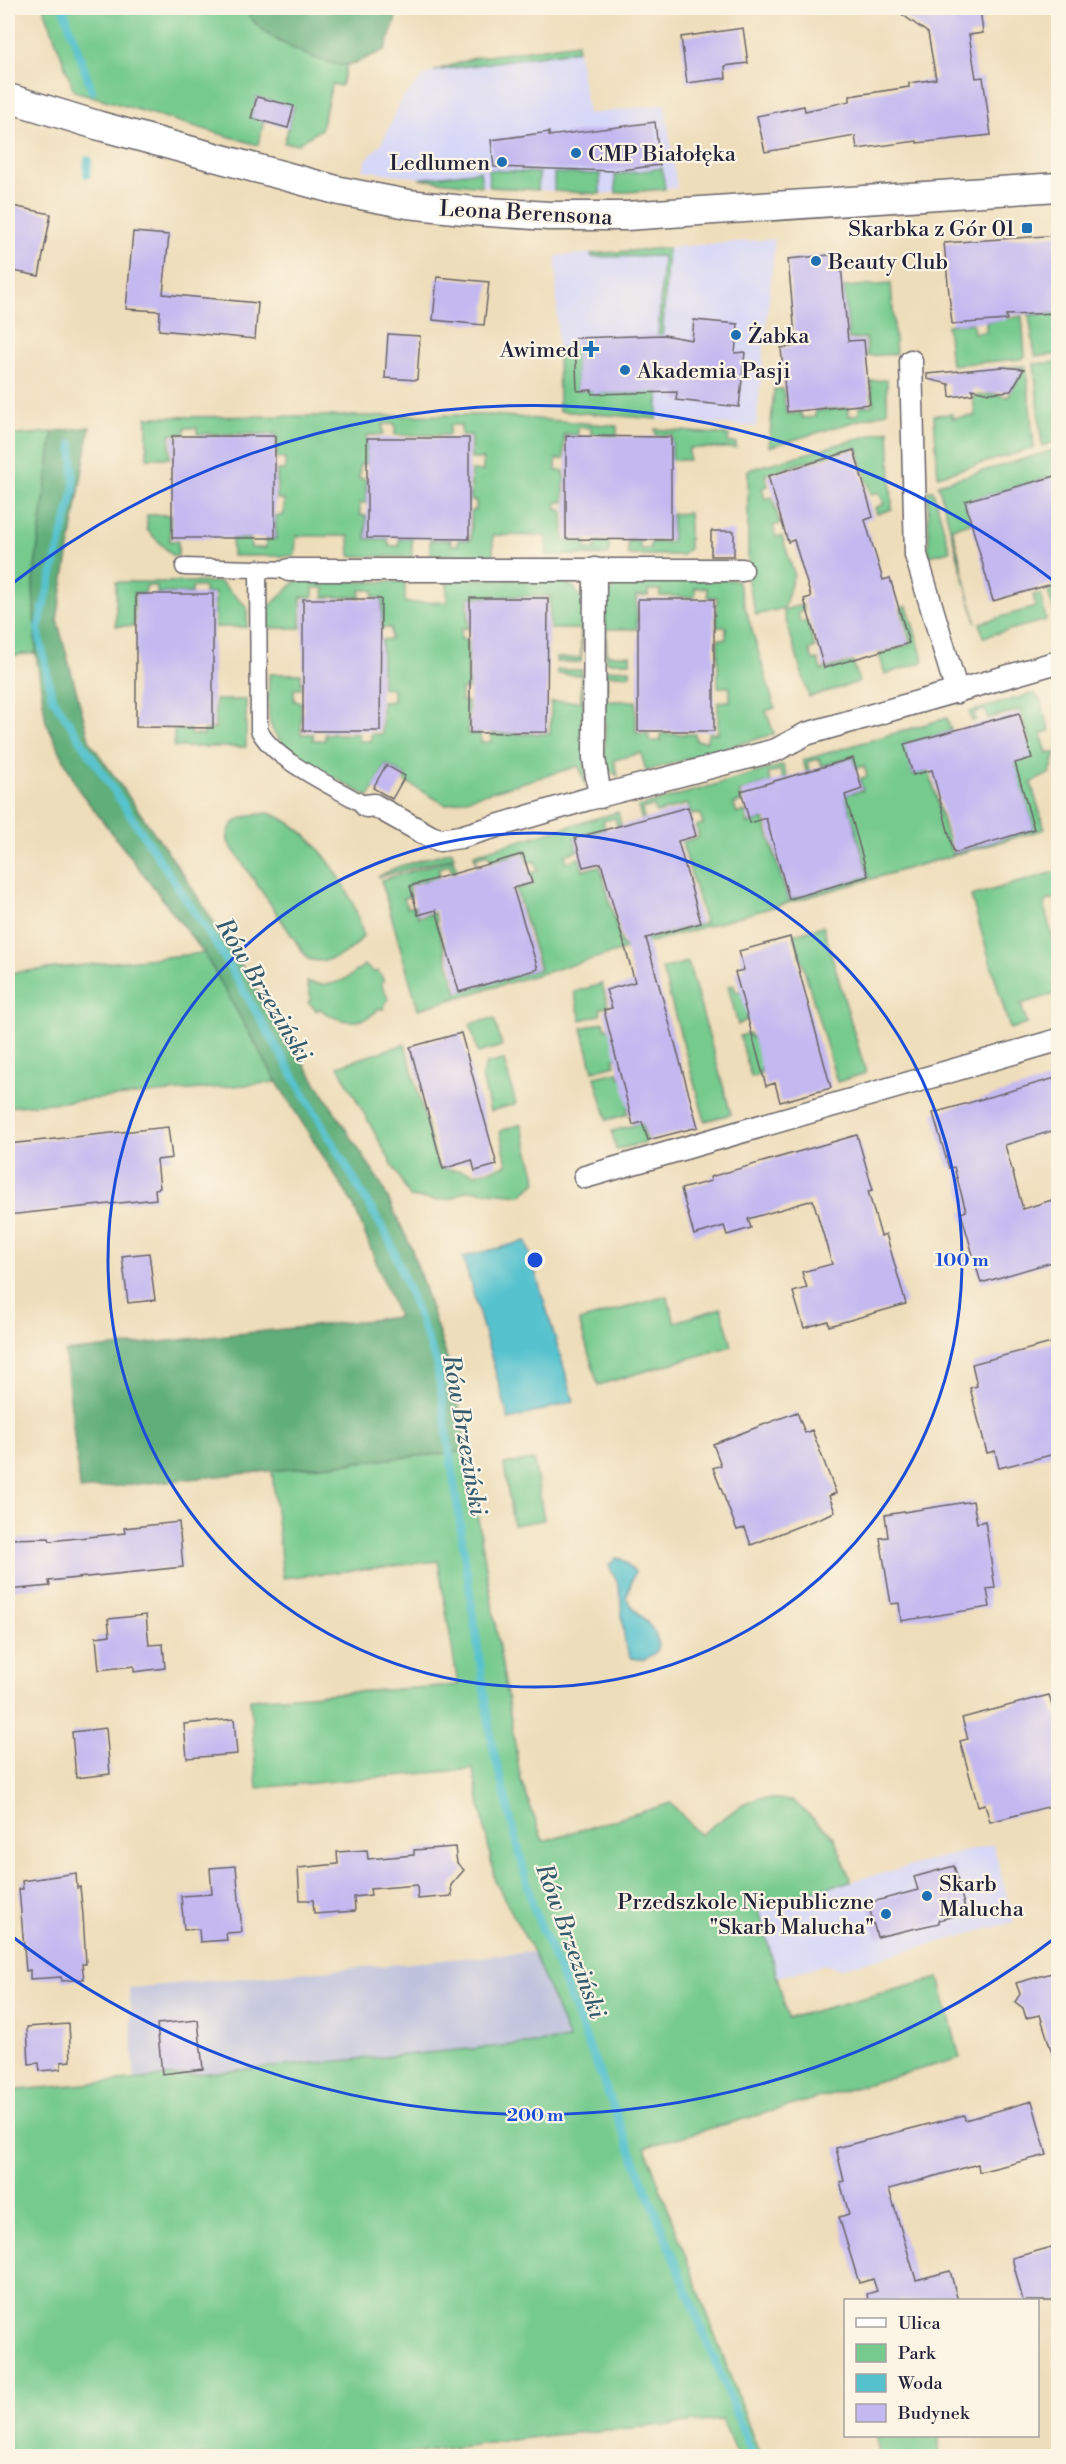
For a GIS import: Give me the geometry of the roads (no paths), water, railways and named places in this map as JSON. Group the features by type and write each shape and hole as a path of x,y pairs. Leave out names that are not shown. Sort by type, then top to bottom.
{"street":[{"name":"Leona Berensona","path":"8,98 100,126 340,191 408,204 473,211 559,217 626,216 1059,187"},
{"path":"911,361 916,555 957,692"},
{"path":"184,567 290,570 742,570"},
{"path":"258,568 259,730 264,742 282,756 366,806 374,805 440,840 460,837 776,750 807,734 1059,662"},
{"path":"595,569 594,758 600,797"},
{"path":"585,1177 1059,1040"}],"water":[{"path":"526,1241 574,1401 509,1420 463,1257"},
{"path":"616,1558 622,1559 635,1572 626,1598 657,1638 656,1652 644,1660 631,1658 625,1643 619,1587 609,1565"}],"waterway":[{"name":"Rów Brzeziński","path":"63,8 92,91"},
{"name":"Rów Brzeziński","path":"87,174 88,160"},
{"name":"Rów Brzeziński","path":"72,444 74,490 38,629 52,697 221,952 390,1241 437,1365 492,1745 533,1906 753,2456"}],"place":[{"name":"CMP Białołęka","path":"576,153"},
{"name":"Ledlumen","path":"502,162"},
{"name":"Skarbka z Gór 01","path":"1027,228"},
{"name":"Beauty Club","path":"816,261"},
{"name":"Żabka","path":"736,335"},
{"name":"Awimed","path":"591,349"},
{"name":"Akademia Pasji","path":"625,370"},
{"name":"Skarb Malucha","path":"927,1896"},
{"name":"Przedszkole Niepubliczne \"Skarb Malucha\"","path":"886,1914"}]}
